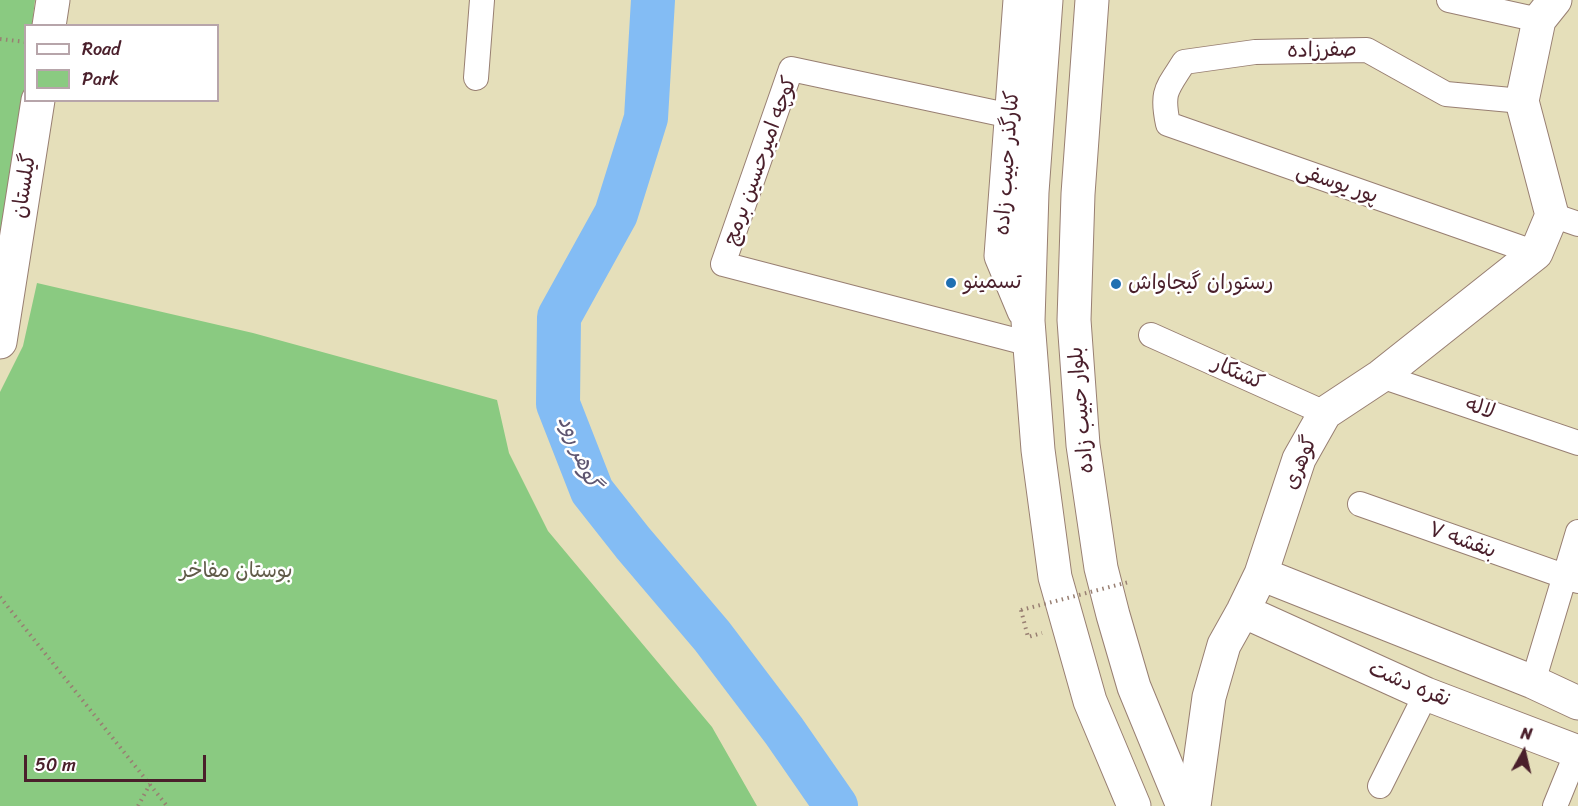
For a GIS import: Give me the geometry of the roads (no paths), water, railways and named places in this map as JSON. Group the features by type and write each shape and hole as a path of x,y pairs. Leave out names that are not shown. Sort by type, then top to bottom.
{"main road":[{"path":"49,24 53,0"},
{"name":"کنارگذر حبیب زاده","path":"1020,0 1000,256 1029,333"},
{"path":"1046,0 1032,192 1029,333 1038,450 1055,577 1090,701 1134,806"},
{"name":"بلوار حبیب زاده","path":"1092,0 1078,194 1074,320 1083,445 1101,568 1134,687 1183,806"},
{"path":"1074,320 1098,189 1112,0"},
{"path":"1547,10 1522,101 1569,215"},
{"name":"گیلستان","path":"0,342 38,102"},
{"name":"گوهری","path":"1194,806 1209,697 1224,645 1261,574 1299,459 1325,413 1381,376 1536,253 1569,215"},
{"path":"1261,574 1533,682 1578,703"},
{"path":"1283,629 1279,615 1280,608 1288,596 1301,590"},
{"name":"نقره دشت","path":"1243,611 1426,694 1577,752"}],"street":[{"path":"476,78 482,0"},
{"path":"1449,0 1547,10"},
{"name":"صفرزاده","path":"1165,93 1184,62 1255,52 1367,50 1446,93 1522,101"},
{"name":"کوچه امیرحسین برمچ","path":"1011,116 791,69 723,264 1029,333"},
{"name":"پور یوسفی","path":"1165,93 1168,124 1536,253"},
{"name":"کشتکار","path":"1151,335 1325,413"},
{"name":"لاله","path":"1381,376 1578,443"},
{"name":"بنفشه ۷","path":"1360,504 1571,579"},
{"path":"1533,682 1571,579 1578,532"},
{"path":"1380,786 1426,694"},
{"path":"1555,806 1577,752"}],"waterway":[{"name":"گوهر رود","path":"653,0 646,118 616,214 559,317 558,404 592,491 712,636 784,731 836,806"}],"place":[{"name":"تسمینو","path":"951,283"},
{"name":"رستوران گیجاواش","path":"1116,284"}],"park label":[{"name":"بوستان مفاخر","path":"236,572"}]}
